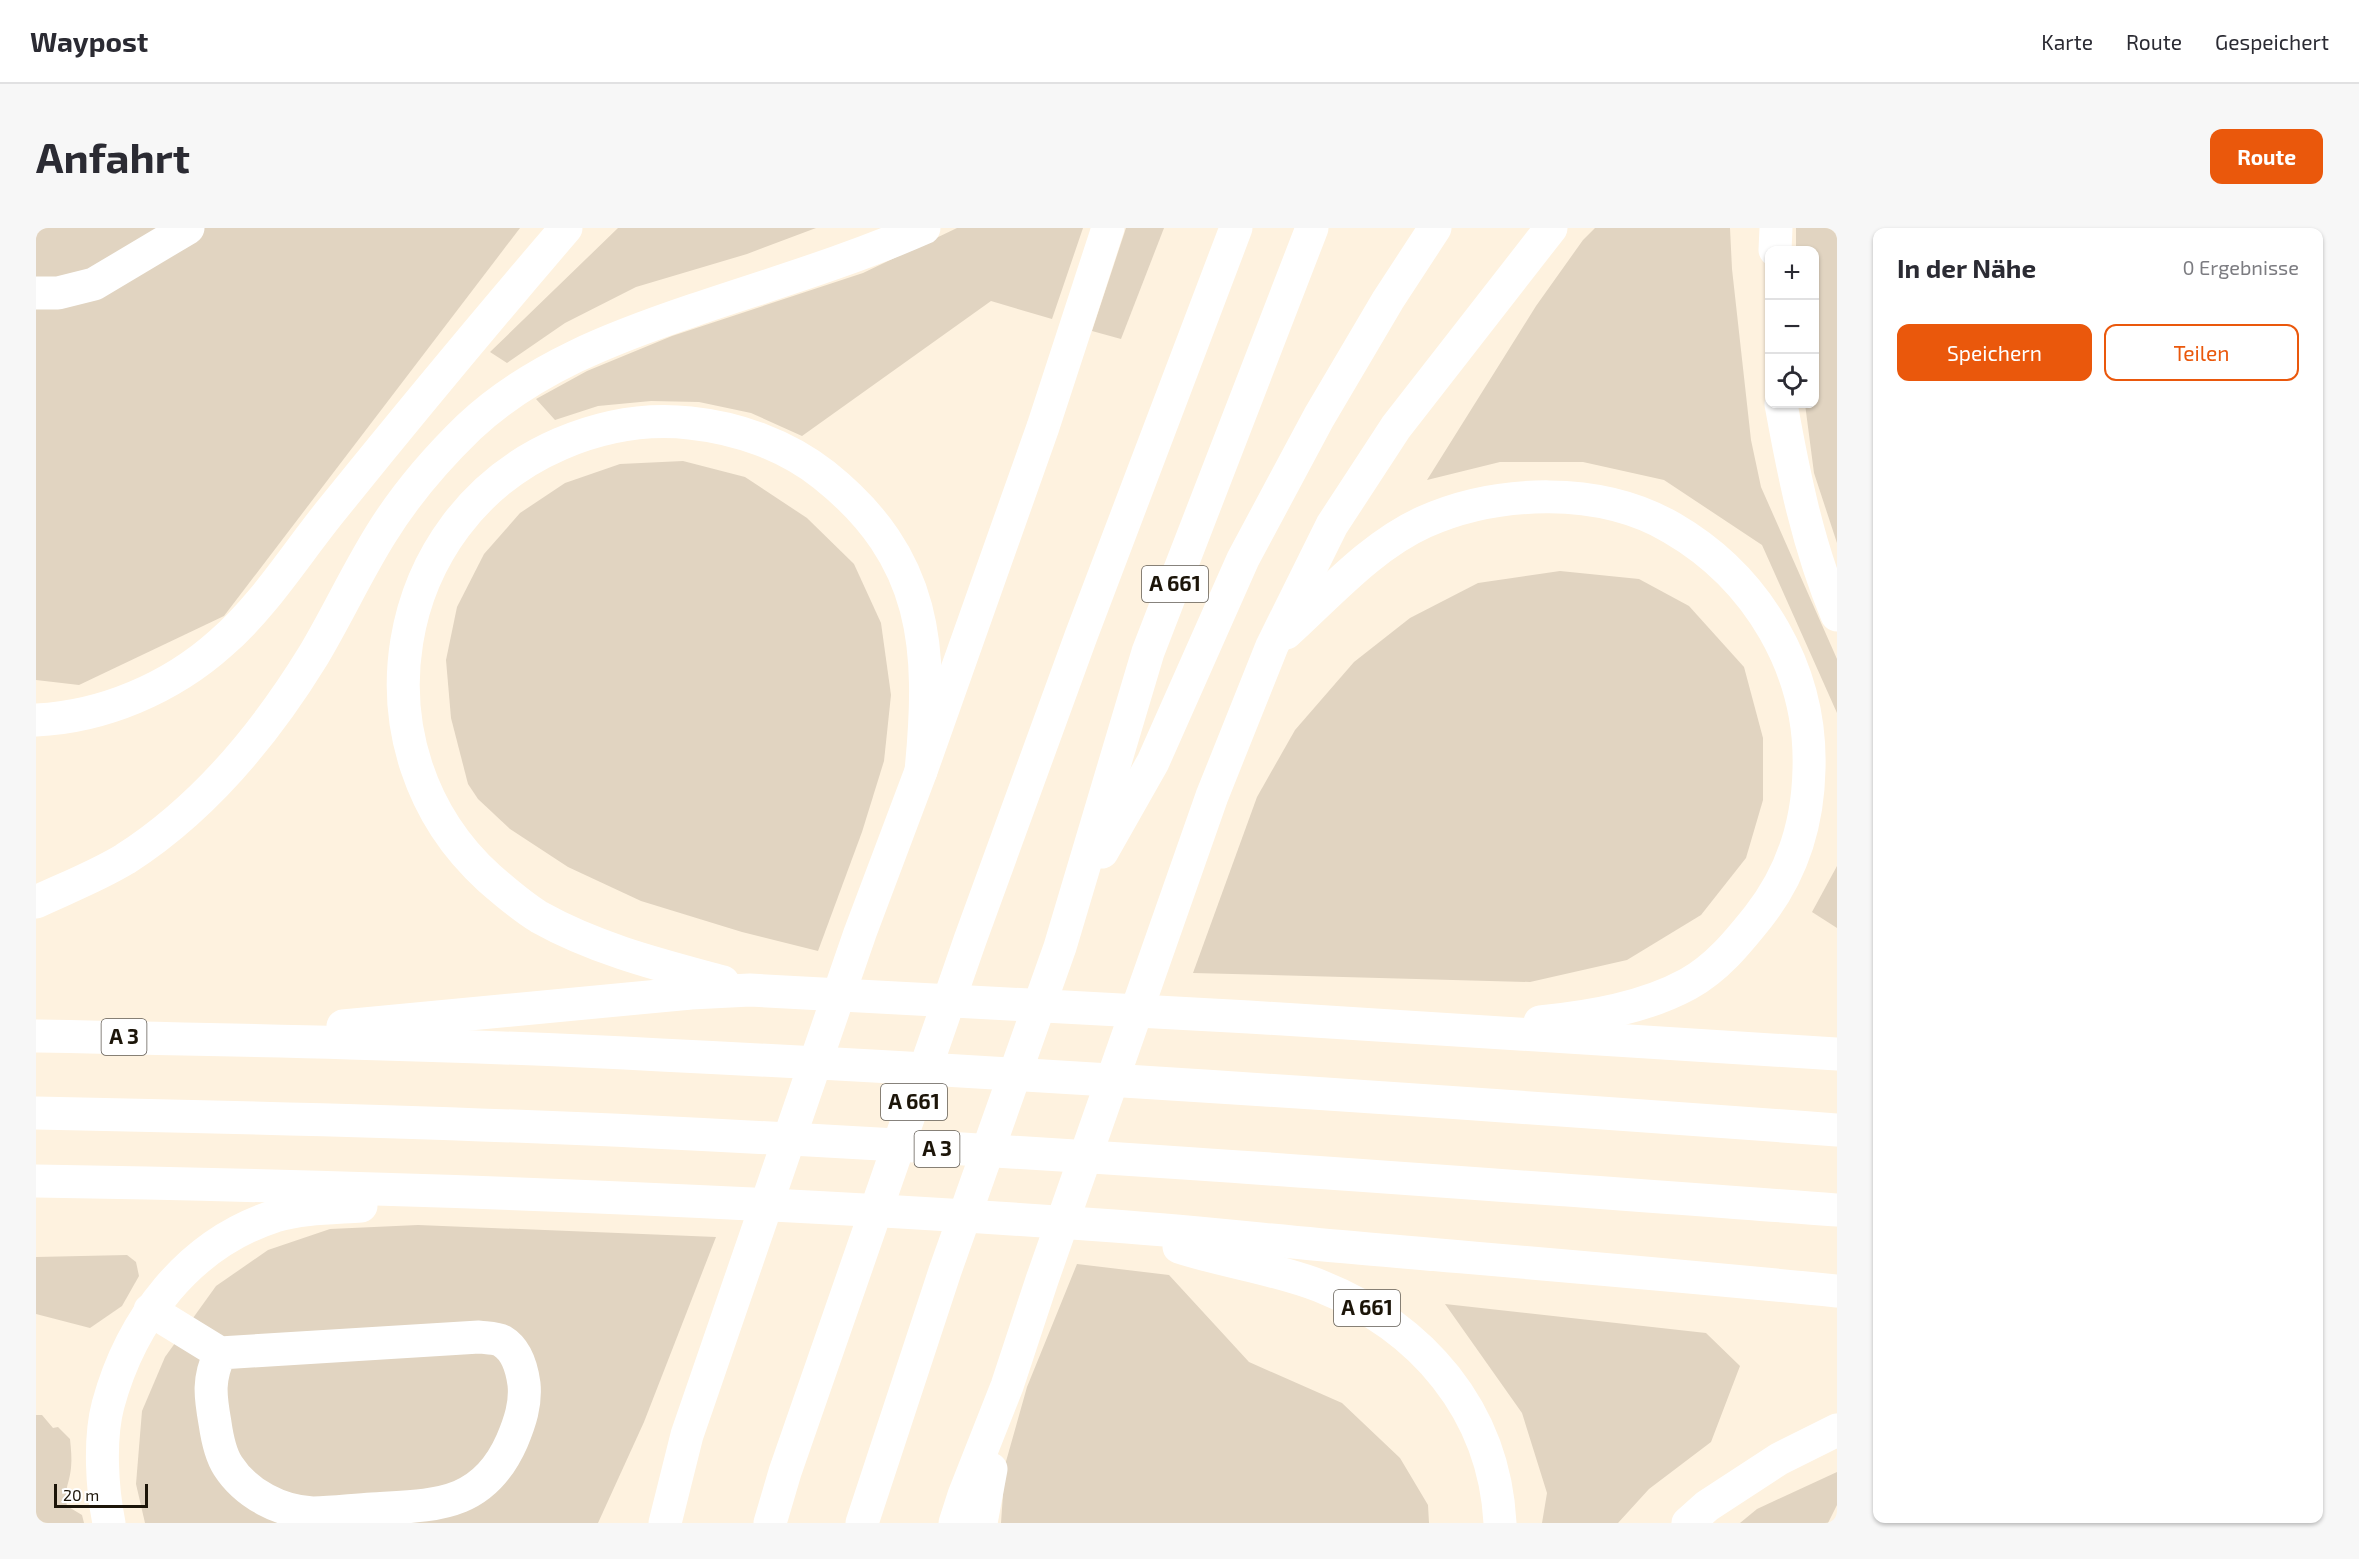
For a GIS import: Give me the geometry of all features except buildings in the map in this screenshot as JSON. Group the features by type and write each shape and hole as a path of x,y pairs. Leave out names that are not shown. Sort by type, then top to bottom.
{"main road":[{"path":"36,293 58,293 94,284 188,228"},
{"path":"36,720 59,719 108,707 146,692 184,671 222,643 262,599 456,357 566,228"},
{"path":"36,902 125,858 186,811 224,776 253,742 312,658 401,503 457,440 510,395 550,368 627,333 855,256 924,228"},
{"path":"665,1523 687,1435 860,933 921,771 1043,428 1108,228"},
{"name":"A 661","path":"770,1523 970,939 1081,636 1236,228"},
{"name":"A 661","path":"862,1523 945,1271 1060,947 1148,652 1312,228"},
{"path":"1060,947 1103,850 1152,762 1243,559 1319,417 1388,300 1435,228"},
{"path":"955,1523 1007,1386 1212,796 1272,646 1332,525 1396,427 1551,228"},
{"path":"1775,246 1776,228"},
{"path":"1782,408 1794,478 1819,567 1837,615"},
{"path":"750,990 614,951 538,916 510,897 481,871 458,846 437,816 418,775 408,736 403,681 405,645 412,611 435,558 448,535 472,505 498,480 535,455 575,437 619,425 661,420 707,425 746,433 790,453 814,468 864,511 906,575 918,610 923,642 926,708 921,771"},
{"path":"1272,646 1364,561 1393,540 1424,522 1493,502 1526,497 1558,496 1617,505 1672,528 1713,557 1741,585 1769,620 1784,646 1805,713 1810,748 1809,785 1804,820 1794,854 1780,885 1735,945 1713,966 1690,983 1658,998 1636,1005 1551,1021 1455,1030"},
{"path":"213,1039 598,1001 750,990 1837,1054"},
{"name":"A 3","path":"36,1036 213,1039 658,1054 1328,1092 1837,1130"},
{"name":"A 3","path":"36,1113 237,1117 652,1132 1290,1169 1837,1210"},
{"path":"36,1181 337,1186 524,1193 1117,1226 1837,1291"},
{"path":"109,1523 104,1496 103,1466 107,1407 130,1342 150,1310 172,1282 217,1243 238,1231 277,1216 312,1209 524,1193"},
{"name":"A 661","path":"1117,1226 1206,1256 1268,1269 1319,1286 1367,1308 1399,1330 1430,1357 1464,1402 1490,1463 1498,1497 1500,1523"},
{"path":"150,1310 220,1353 479,1337 501,1341 512,1350 522,1369 526,1401 504,1457 488,1479 465,1496 428,1506 312,1513 286,1509 263,1498 246,1486 227,1466 218,1440 209,1392 212,1369 220,1353"},
{"path":"981,1523 1007,1386"},
{"path":"1688,1523 1707,1506 1779,1459 1837,1430"},
{"path":"643,1523 687,1435"}],"shaded area":[{"path":"36,228 520,228 224,616 79,685 36,680"},
{"path":"618,228 816,228 747,254 636,287 565,323 507,363 490,352"},
{"path":"957,228 1083,228 1052,319 991,301 802,436 751,413 699,402 651,401 598,406 555,420 536,399 587,371 672,336 863,273"},
{"path":"1126,228 1164,228 1121,339 1092,331"},
{"path":"1595,228 1730,228 1732,269 1751,440 1761,487 1837,659 1837,713 1762,545 1664,480 1583,462 1500,462 1427,480 1536,306 1583,240"},
{"path":"1796,228 1837,228 1837,543 1814,473 1806,408 1819,408 1819,246 1796,246"},
{"path":"683,461 745,477 807,518 854,564 881,623 891,695 884,761 862,832 818,951 742,932 641,901 568,867 510,829 478,799 468,784 451,718 446,660 457,607 484,554 520,513 565,483 620,464"},
{"path":"1560,571 1639,579 1689,606 1744,667 1763,738 1763,800 1746,858 1701,915 1627,960 1530,982 1193,973 1257,797 1295,730 1354,662 1410,618 1478,583"},
{"path":"1837,866 1837,928 1812,912"},
{"path":"418,1225 716,1237 644,1422 598,1523 145,1523 136,1484 142,1411 165,1357 216,1286 268,1250 330,1229"},
{"path":"127,1255 136,1262 139,1276 122,1306 90,1328 36,1314 36,1257"},
{"path":"1077,1264 1169,1275 1249,1362 1342,1403 1400,1458 1428,1505 1429,1523 1001,1523 1005,1465 1027,1387"},
{"path":"1445,1304 1706,1333 1740,1366 1711,1442 1649,1489 1618,1523 1542,1523 1547,1493 1522,1413"},
{"path":"36,1415 42,1415 53,1428 58,1427 70,1439 71,1465 66,1490 67,1506 82,1515 84,1523 36,1523"},
{"path":"1837,1472 1837,1505 1828,1523 1740,1523 1757,1509"}]}
